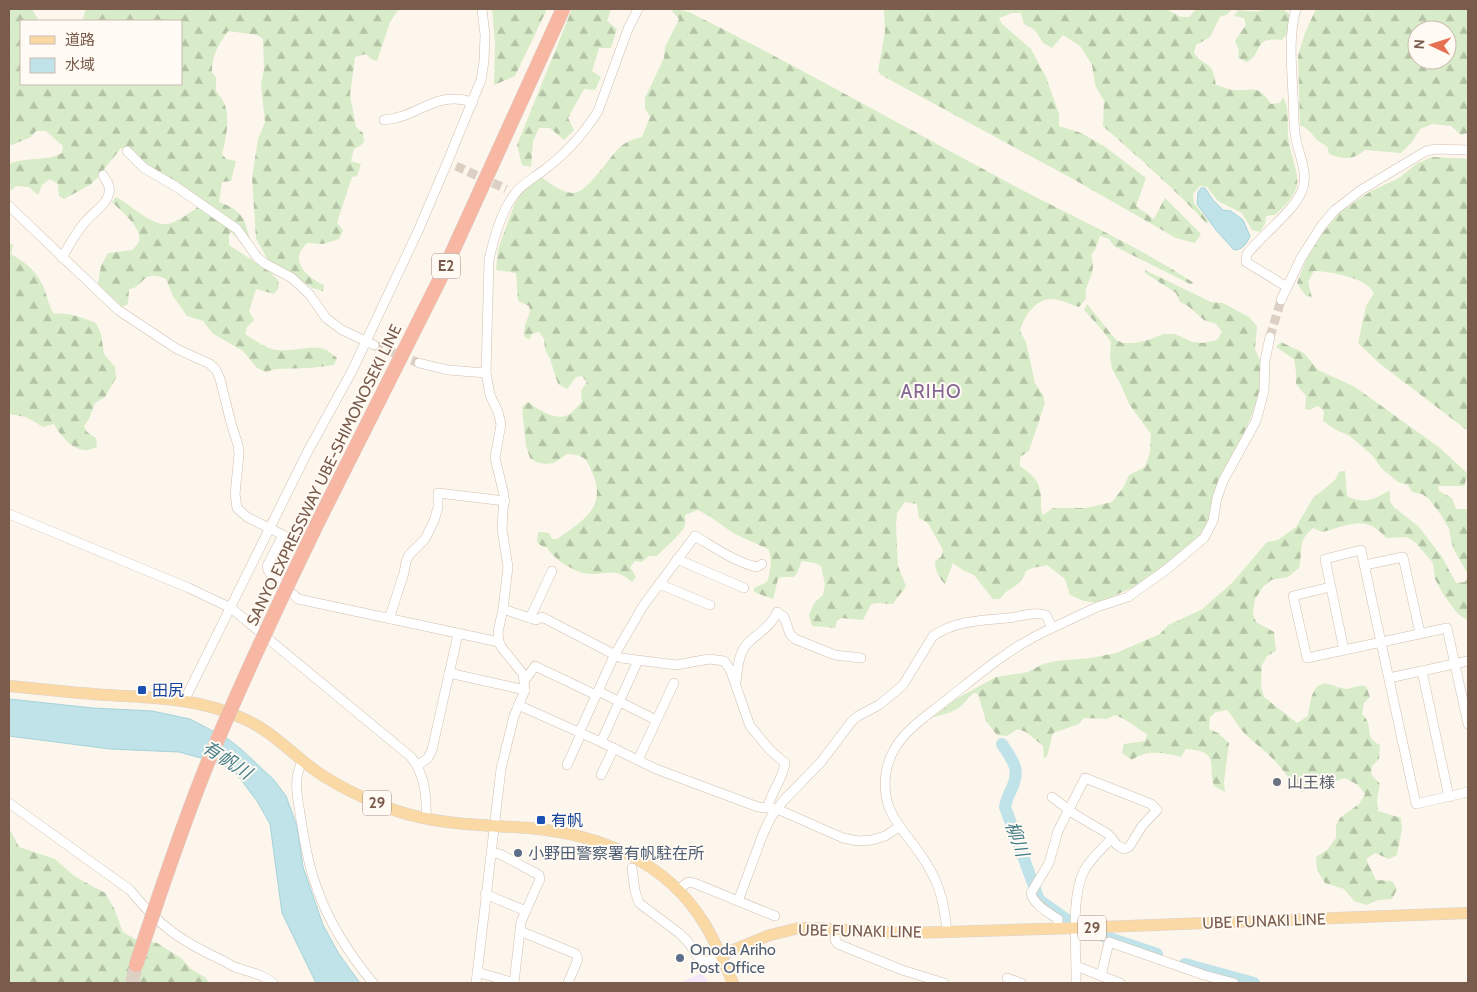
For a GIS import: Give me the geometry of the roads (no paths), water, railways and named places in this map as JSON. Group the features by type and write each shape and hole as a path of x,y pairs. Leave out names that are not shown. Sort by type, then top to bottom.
{"highway":[{"name":"SANYO EXPRESSWAY UBE-SHIMONOSEKI LINE","path":"136,965 167,873 207,767 246,674 320,518 440,279 563,9"}],"main road":[{"name":"29","path":"9,686 164,698 215,707 269,732 316,771 360,796 399,812 426,819 552,831 597,840 633,857 678,890 703,922 721,955"},
{"name":"UBE FUNAKI LINE","path":"721,955 770,935 807,928 899,933 947,932 1468,913"},
{"path":"721,955 733,983"}],"street":[{"path":"184,701 308,451 370,344 452,164 481,80 485,35 482,9"},
{"path":"476,983 501,768 508,736 525,690 523,674 502,648 498,632 508,567 502,529 504,501 495,458 501,424 490,395 486,373 489,260 510,192 559,158 592,121 604,97 619,54 638,9"},
{"path":"1287,287 1246,262 1247,254 1289,209 1303,189 1305,178 1304,166 1296,139 1292,76 1292,29 1296,9"},
{"path":"384,120 406,116 434,102 451,98 473,102"},
{"path":"1281,300 1301,258 1322,225 1335,210 1361,190 1426,151 1436,149 1468,150"},
{"path":"127,151 144,168 175,186 237,229 257,257 264,263 292,278 310,295 326,318 342,330 370,344"},
{"path":"62,258 80,228 100,208 109,193 110,188 103,175"},
{"path":"9,206 118,310 177,349 210,364 216,370 220,378 238,444 235,494 237,508 247,517 283,535 267,566 268,571 298,599 499,642"},
{"path":"947,932 944,906 935,878 918,851 899,827 890,809 885,784 889,760 901,739 917,723 1006,653 1030,638 1097,608 1128,597 1167,569 1204,538 1213,521 1217,498 1223,481 1256,420 1264,391 1265,360 1270,337"},
{"path":"418,363 448,370 486,373"},
{"path":"389,619 406,562 424,539 434,522 438,507 438,493 504,501"},
{"path":"9,514 189,588 230,608 411,757 418,765 426,796 426,819"},
{"path":"568,765 614,656 643,606 695,536 724,553 752,565 758,566 762,564"},
{"path":"1344,650 1324,559 1361,550 1416,804 1468,792"},
{"path":"1365,565 1403,556 1420,634"},
{"path":"677,559 744,588"},
{"path":"530,618 552,572"},
{"path":"659,584 710,605"},
{"path":"1330,587 1293,596 1307,658 1447,628 1468,724"},
{"path":"503,609 536,620 542,617 614,656 631,660 676,665 709,659 724,661 730,669 750,726 770,750 785,763 770,800 772,808"},
{"path":"735,683 739,659 744,650 749,642 758,636 772,621 777,612 784,616 790,634 795,639 835,655 861,658"},
{"path":"738,901 772,808 821,762 852,721 879,706 902,685 916,666 927,643 933,636 940,631 954,626 986,620 1041,614 1046,615 1052,628"},
{"path":"418,765 428,758 432,750 458,634"},
{"path":"1389,678 1468,661"},
{"path":"601,742 636,665"},
{"path":"524,680 535,666 656,720"},
{"path":"1422,671 1449,797"},
{"path":"449,673 525,690"},
{"path":"638,760 674,683"},
{"path":"518,705 656,769 758,807 772,808 850,840 865,841 878,839 899,827"},
{"path":"601,775 614,748"},
{"path":"304,760 298,769 296,781 297,794 308,858 318,891 340,937 373,983"},
{"path":"1052,797 1069,810 1099,828 1121,848 1128,847 1142,826 1157,810 1151,804 1085,778 1069,810 1058,831 1049,863 1030,893 1037,903 1058,919 1058,928"},
{"path":"9,803 130,890 143,907 163,926 183,940 238,968 257,973 273,983"},
{"path":"1076,983 1076,928 1080,879 1085,869 1112,838"},
{"path":"477,972 514,983 521,922 540,879 539,875 500,854 492,853"},
{"path":"632,868 636,897 644,908 688,942 700,960 706,962 721,955"},
{"path":"678,890 690,882 774,916"},
{"path":"485,894 526,912"},
{"path":"836,929 835,940 838,944 893,966 944,983"},
{"path":"520,931 576,954 578,959 568,983"},
{"path":"1101,976 1109,942 1202,979 1234,983"},
{"path":"1076,966 1120,983"},
{"path":"1007,978 1021,983"}],"water":[{"path":"1201,188 1205,188 1223,210 1231,211 1243,220 1250,236 1242,248 1234,250 1197,204 1198,192"},
{"name":"有帆川","path":"9,699 93,708 152,711 190,719 228,739 241,749 274,780 286,796 297,826 303,867 323,925 339,954 360,983 316,983 282,913 270,824 257,801 235,772 219,763 179,752 110,749 9,736"}],"waterway":[{"name":"柳川","path":"1002,744 1014,764 1016,775 1005,807 1039,900 1070,922"},
{"name":"柳川","path":"1091,932 1157,954"},
{"name":"柳川","path":"1185,964 1254,983"}],"tunnel":[{"path":"456,166 506,189"},
{"path":"1270,337 1281,300"},
{"path":"374,345 419,363"},
{"path":"132,983 136,965"}],"place":[{"name":"田尻","path":"142,690"},
{"name":"山王様","path":"1277,782"},
{"name":"有帆","path":"541,820"},
{"name":"小野田警察署有帆駐在所","path":"518,853"},
{"name":"Onoda Ariho Post Office","path":"680,958"}],"district":[{"name":"ARIHO","path":"931,391"}]}
